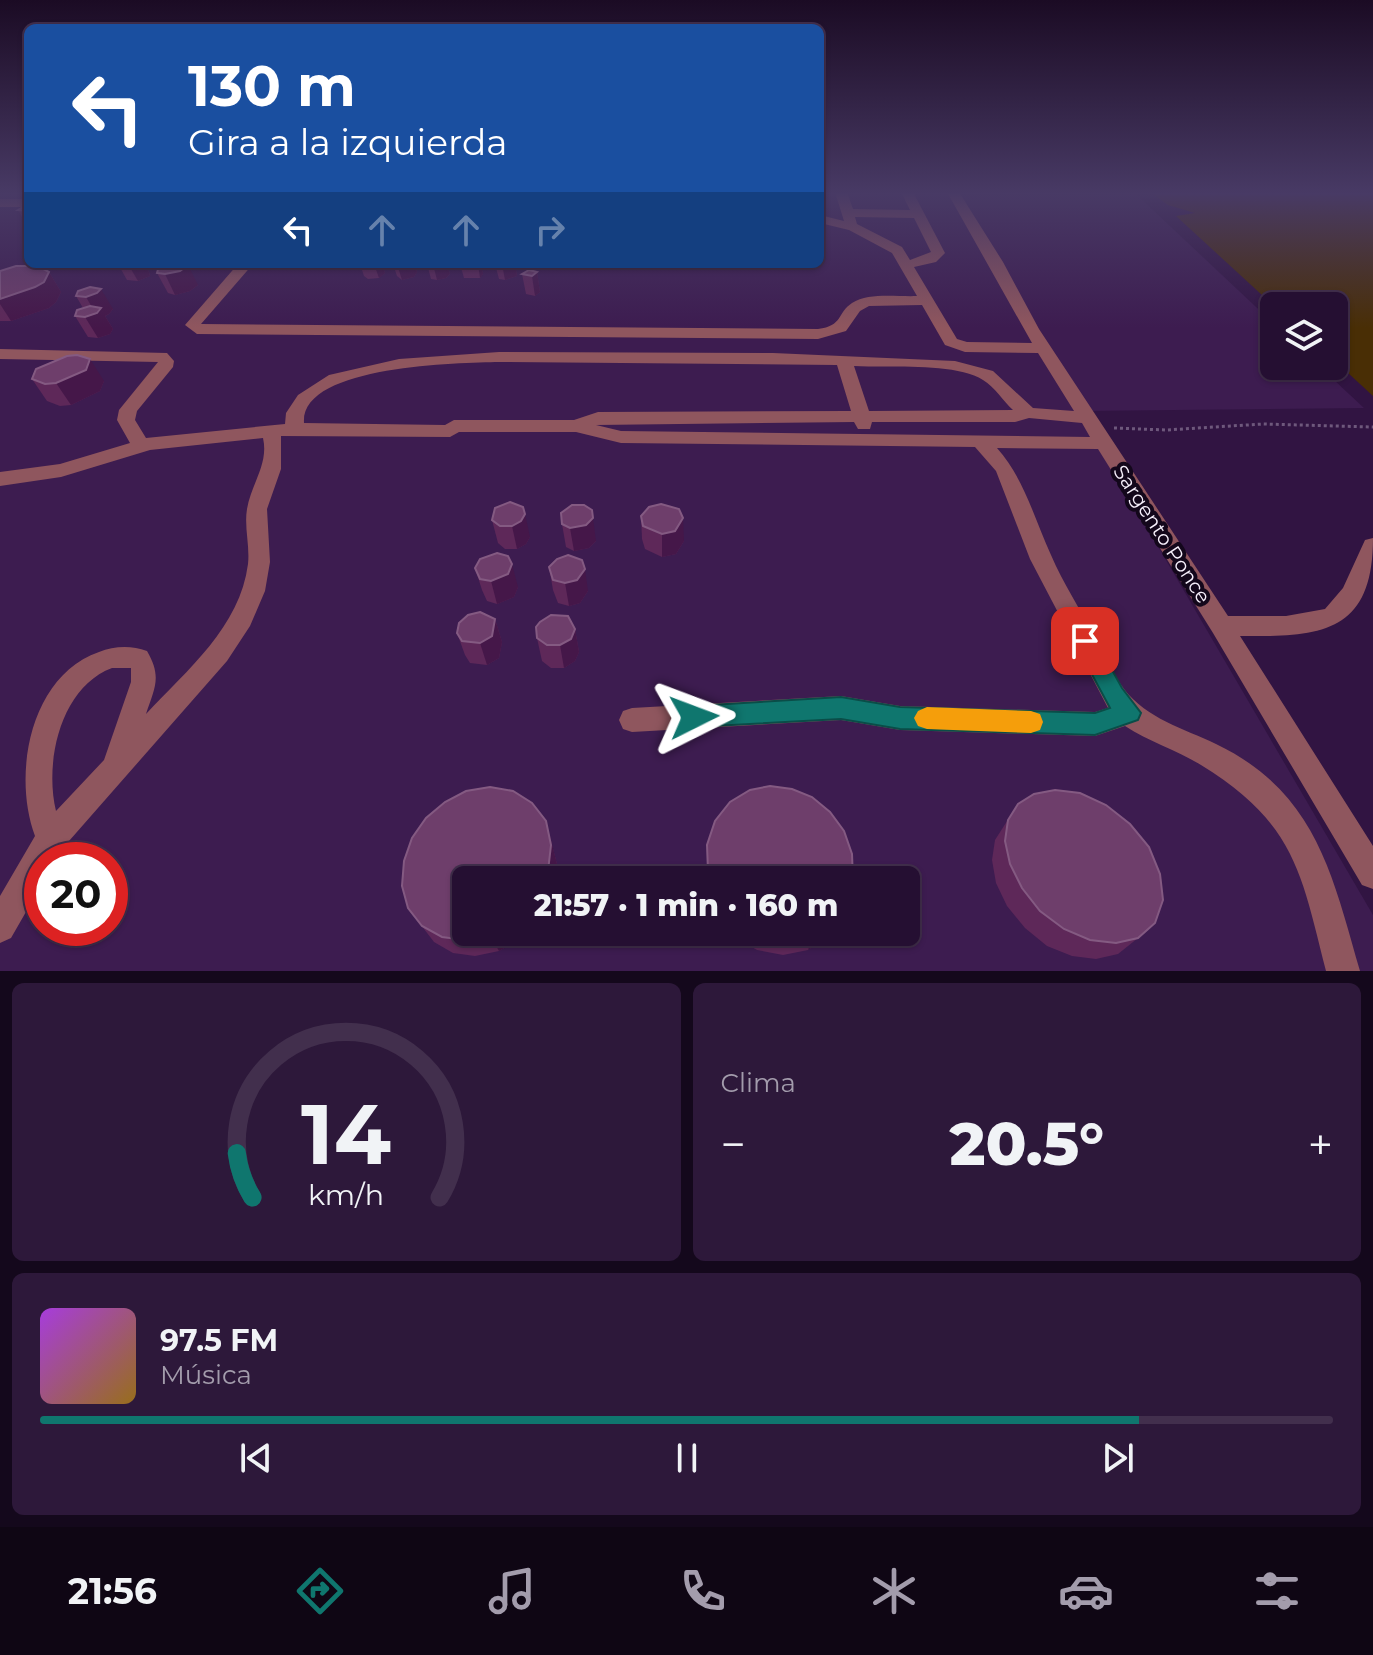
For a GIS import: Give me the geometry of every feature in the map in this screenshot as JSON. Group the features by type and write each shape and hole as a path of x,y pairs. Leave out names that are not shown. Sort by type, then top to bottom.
{"street":[{"path":"879,237 892,245 947,337 958,345 1045,348"},
{"path":"905,265 931,259 938,253 930,237"},
{"name":"Sargento Ponce","path":"980,237 1095,430 1221,626 1373,874"},
{"path":"242,268 195,320 193,325 197,329 818,334 841,329 849,321 854,308 866,302 926,300"},
{"path":"0,354 161,356 166,361 165,367 128,410 126,420 141,446"},
{"path":"0,927 51,838 218,654 242,619 254,591 259,562 257,509 271,469 274,445 293,410 324,383 423,363 487,357 844,360 979,370 995,380 1021,409 1095,430"},
{"path":"844,360 860,417 873,442"},
{"path":"576,426 598,418 989,416 1029,413"},
{"path":"989,416 992,442 1041,559 1114,696 1129,713 1156,731 1209,754 1253,784 1285,816 1304,845 1318,879 1343,971"},
{"path":"0,479 61,470 141,446 173,440 284,431 450,431 454,426 576,426 621,437 992,442 1095,430"},
{"path":"1221,626 1308,624 1328,619 1341,611 1373,546"},
{"path":"51,838 39,800 39,754 45,727 60,696 76,678 106,658 122,655 138,658 144,669 144,682 115,768"},
{"path":"632,720 841,708 900,718 1095,724 1129,713"}],"path":[{"path":"1095,430 1166,430 1263,424 1373,427"}],"shaded area":[{"path":"0,237 24,237 24,268 824,268 824,237 1182,237 1260,311 1260,380 1334,380 1364,408 1079,411 1373,915 1373,971 0,971"},
{"path":"1199,237 1373,237 1373,396 1348,373 1348,292 1260,293"}],"building":[{"path":"24,266 49,272 44,282 35,287 0,299 0,271"},
{"path":"158,268 184,268 165,274 157,273"},
{"path":"529,270 537,272 532,276 522,274"},
{"path":"90,287 101,289 86,297 76,296 78,291"},
{"path":"90,306 101,308 85,317 75,316 77,310"},
{"path":"77,355 90,359 86,370 56,383 45,384 32,379 36,369"},
{"path":"510,502 523,507 525,514 521,521 512,526 500,526 492,520 495,508"},
{"path":"661,504 679,509 683,518 675,531 662,534 643,526 641,516 649,507"},
{"path":"572,505 584,505 592,510 593,518 586,525 570,528 562,524 561,513"},
{"path":"497,553 508,556 512,564 508,574 491,581 480,579 475,568 480,559"},
{"path":"568,555 582,560 585,569 577,580 565,583 553,580 549,567 557,559"},
{"path":"480,612 495,619 492,636 480,643 462,641 457,633 459,623 468,615"},
{"path":"551,615 568,616 575,629 571,639 560,645 547,645 537,638 536,627"},
{"path":"770,786 792,789 812,797 830,812 844,831 852,866 708,866 707,845 715,821 730,802 750,790"},
{"path":"490,787 513,791 532,803 546,821 551,845 549,866 452,866 452,938 442,937 422,926 408,908 402,886 404,861 412,838 426,818 445,802 466,791"},
{"path":"1055,790 1080,793 1106,805 1130,824 1149,847 1160,874 1163,900 1155,923 1138,938 1116,943 1090,940 1064,929 1040,911 1022,888 1010,864 1005,841 1008,820 1018,804 1034,794"}],"slow traffic":[{"path":"927,718 1031,722"}],"route":[{"path":"694,717 841,708 900,718 1095,724 1129,713 1114,696 1085,641"}]}
